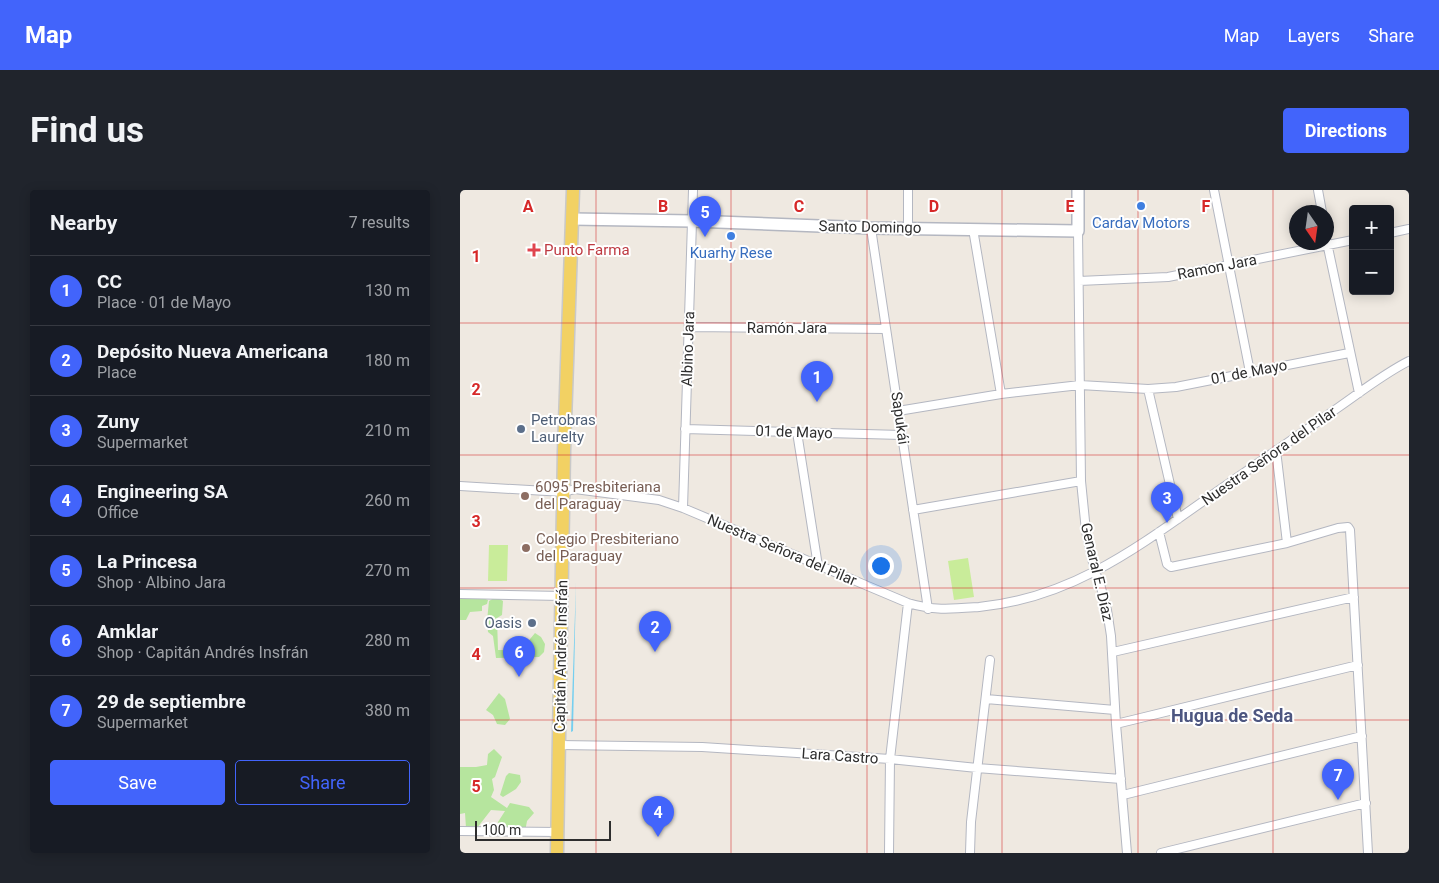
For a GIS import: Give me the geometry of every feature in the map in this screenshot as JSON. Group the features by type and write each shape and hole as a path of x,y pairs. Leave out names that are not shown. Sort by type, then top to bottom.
{"main road":[{"name":"Capitán Andrés Insfrán","path":"556,853 573,190"}],"street":[{"name":"Albino Jara","path":"683,508 693,190"},
{"path":"908,190 908,228"},
{"path":"1078,190 1078,231"},
{"path":"1214,190 1250,372"},
{"path":"1318,190 1321,205"},
{"name":"Santo Domingo","path":"572,218 871,228 1078,231"},
{"name":"Sapukái","path":"871,228 928,609"},
{"path":"973,229 1001,394"},
{"path":"1394,232 1409,229"},
{"name":"Genaral E. Díaz","path":"1078,231 1081,481 1086,531 1094,572 1100,584 1107,610 1113,652 1115,710 1127,853"},
{"name":"Ramon Jara","path":"1334,241 1349,240"},
{"name":"Ramon Jara","path":"1079,280 1168,277 1289,250"},
{"path":"1329,250 1349,353 1359,393"},
{"name":"Ramón Jara","path":"688,327 886,328"},
{"name":"01 de Mayo","path":"1080,385 1148,389 1176,387 1349,353"},
{"name":"Nuestra Señora del Pilar","path":"460,486 564,492 575,489 659,500 683,508 908,603 928,609 960,609 1038,596 1094,572 1159,532 1359,393 1409,361"},
{"path":"898,411 1001,394 1080,385"},
{"path":"1148,389 1178,518"},
{"name":"01 de Mayo","path":"685,429 902,435"},
{"path":"796,432 818,566"},
{"path":"1276,450 1286,543"},
{"path":"913,510 1081,481"},
{"path":"1159,532 1167,564 1171,567 1286,543 1338,528 1348,527 1351,534 1368,853"},
{"path":"460,594 562,596"},
{"path":"1113,652 1354,597"},
{"path":"889,853 890,759 908,603"},
{"path":"970,853 971,822 990,660"},
{"path":"1116,724 1358,665"},
{"path":"986,698 1115,710"},
{"path":"1123,795 1362,736"},
{"name":"Lara Castro","path":"559,745 702,747 890,759 1120,779"},
{"path":"1161,853 1366,803"},
{"path":"460,831 558,832"}],"green space":[{"path":"489,545 508,545 507,581 488,581"},
{"path":"968,558 974,597 954,600 948,561"},
{"path":"475,595 488,600 487,604 482,606 482,611 470,612 466,620 460,620 460,599"},
{"path":"496,597 503,601 502,615 497,618 498,650 521,650 535,633 541,637 545,644 544,652 539,657 496,658 493,636 488,632 487,621 489,601"},
{"path":"499,693 505,699 510,719 505,725 497,724 493,715 486,710"},
{"path":"494,749 502,757 495,777 492,779 494,790 491,797 507,808 510,803 529,807 534,813 527,821 525,832 522,833 512,827 500,829 498,822 505,811 491,810 477,828 466,828 465,813 460,814 460,767 487,765 488,754"},
{"path":"509,773 520,775 521,782 516,789 503,797 500,795 506,776"}],"water":[{"path":"576,583 573,731 571,732"}],"place":[{"name":"Cardav Motors","path":"1141,206"},
{"name":"Kuarhy Rese","path":"731,236"},
{"name":"La Princesa","path":"705,237"},
{"name":"Punto Farma","path":"534,250"},
{"name":"CC","path":"817,402"},
{"name":"Petrobras Laurelty","path":"521,429"},
{"name":"6095 Presbiteriana del Paraguay","path":"525,496"},
{"name":"Zuny","path":"1167,523"},
{"name":"Colegio Presbiteriano del Paraguay","path":"526,548"},
{"name":"Oasis","path":"532,623"},
{"name":"Depósito Nueva Americana","path":"655,652"},
{"name":"Amklar","path":"519,677"},
{"name":"29 de septiembre","path":"1338,800"},
{"name":"Engineering SA","path":"658,837"}],"district":[{"name":"Hugua de Seda","path":"1232,715"}]}
